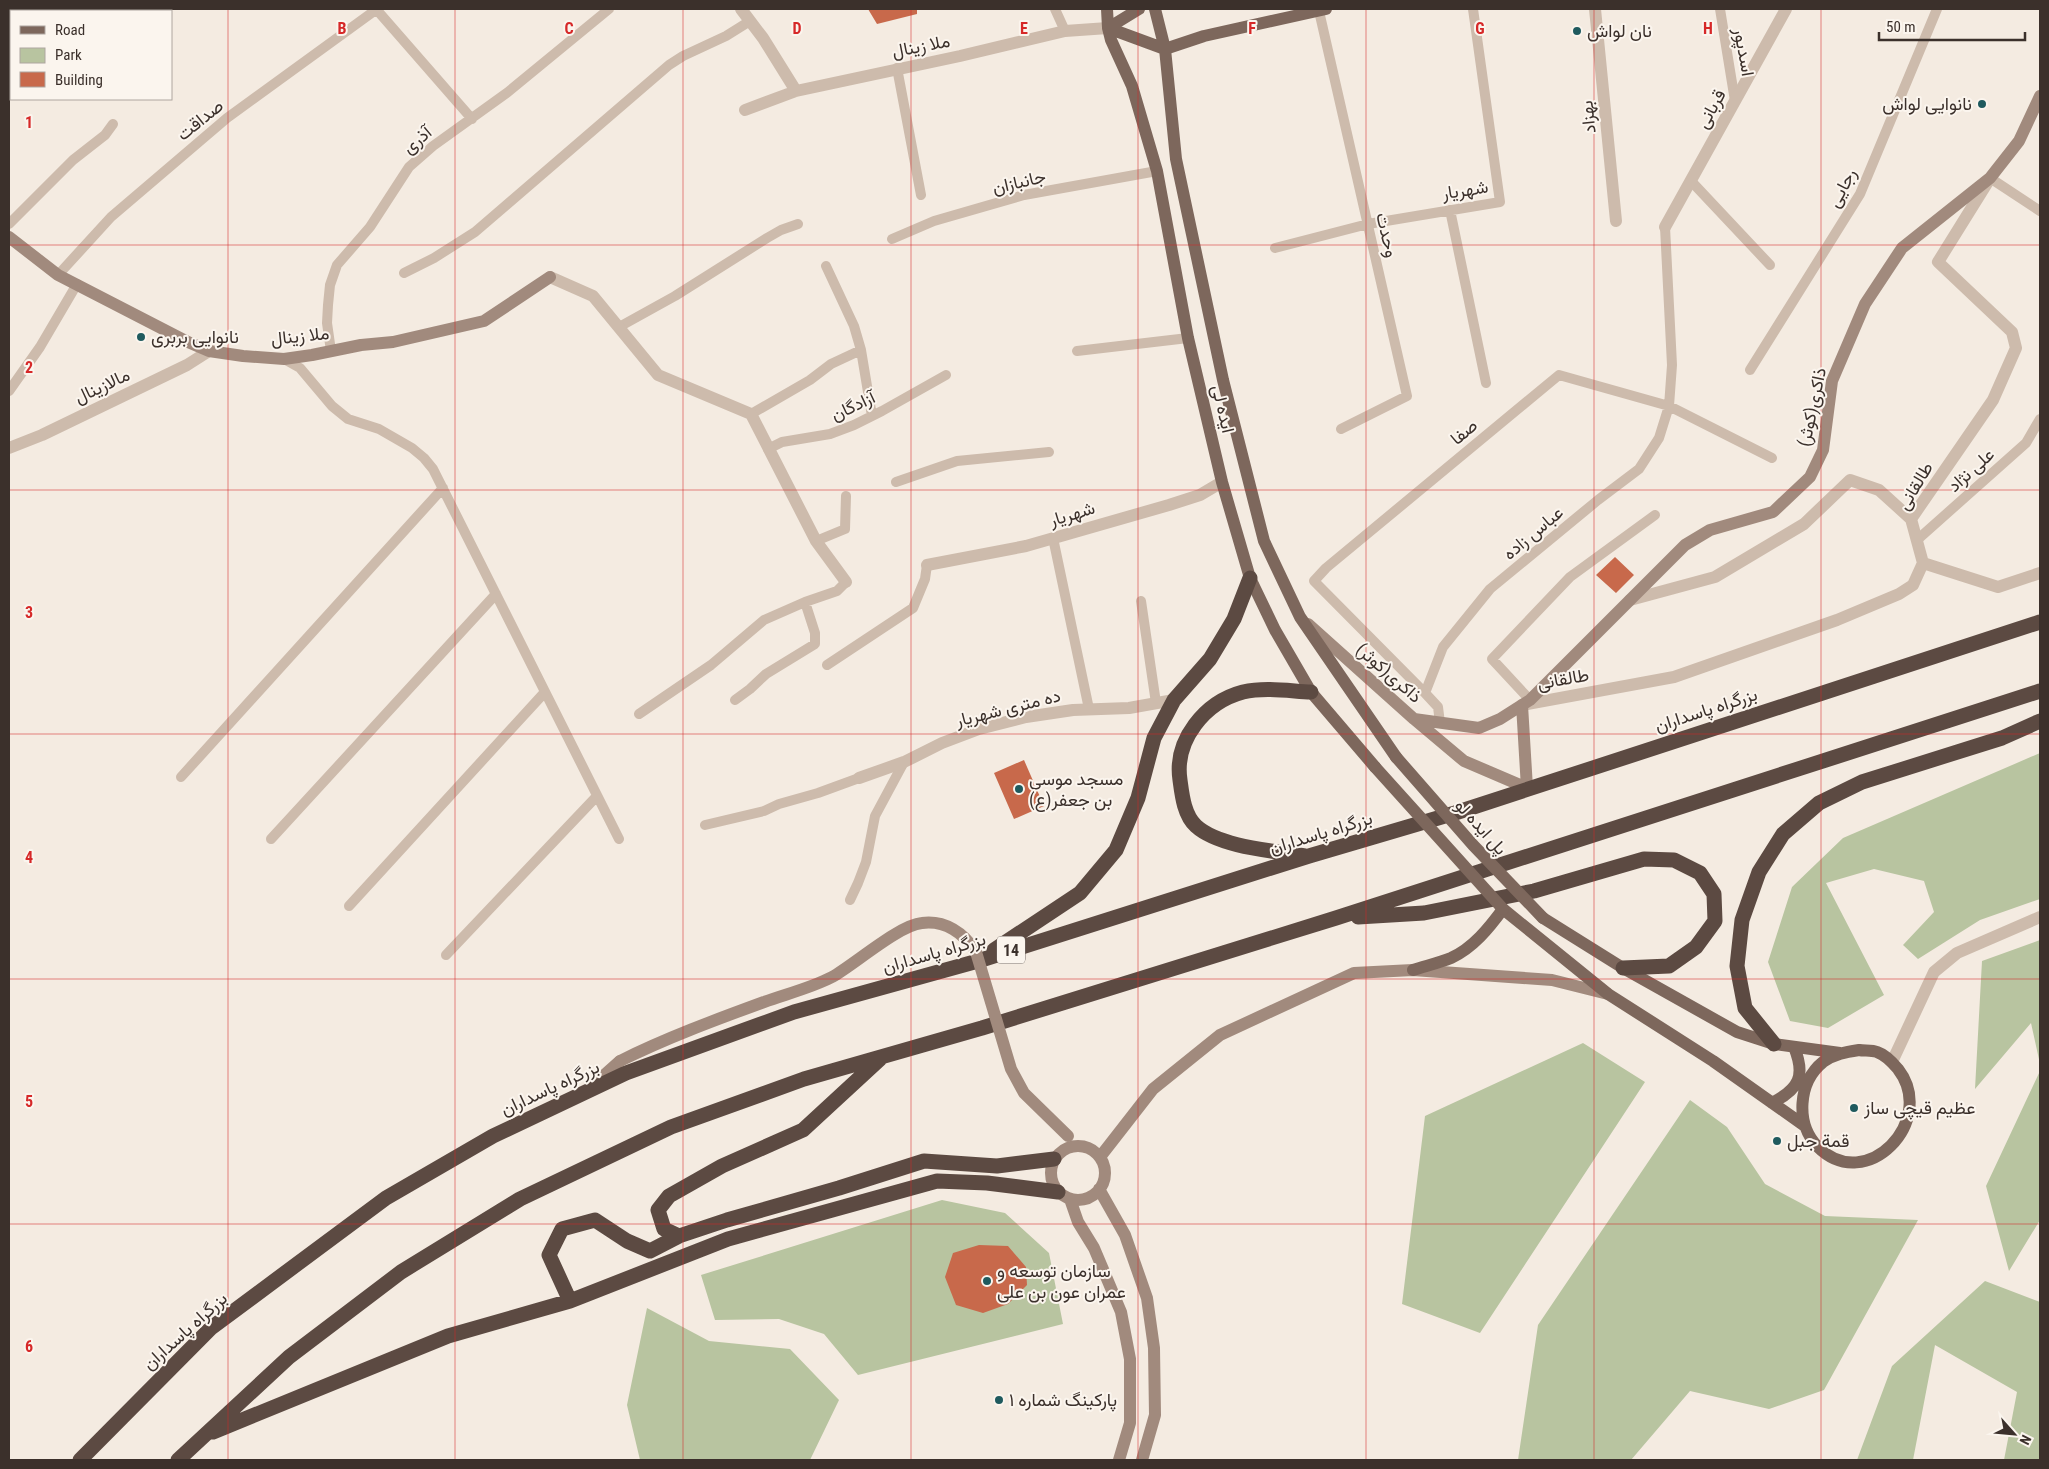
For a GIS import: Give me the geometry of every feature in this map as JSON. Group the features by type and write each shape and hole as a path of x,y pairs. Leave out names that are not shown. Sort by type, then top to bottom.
{"highway":[{"path":"978,961 1080,893 1116,850 1138,798 1154,738 1174,700 1210,659 1234,619 1250,578"},
{"name":"بزرگراه پاسداران","path":"80,1460 211,1328 386,1198 493,1136 626,1073 794,1012 978,961 1309,856 1455,813 2040,622"},
{"path":"1309,856 1250,848 1206,832 1194,825 1183,803 1179,775 1183,746 1194,723 1216,705 1243,692 1272,690 1311,692"},
{"path":"178,1460 289,1357 401,1272 520,1199 671,1127 804,1079 982,1028 1336,918 2040,691"},
{"path":"1774,1044 1745,1008 1737,966 1742,920 1759,872 1783,834 1819,803 1862,782 2002,738 2040,721"},
{"path":"1336,918 1424,913 1534,891 1644,859 1674,860 1700,873 1714,894 1715,921 1696,947 1669,966 1623,968"},
{"path":"679,1236 664,1229 658,1210 669,1196 722,1166 803,1130 883,1056"},
{"path":"570,1301 549,1255 562,1229 595,1220 627,1241 650,1250 679,1236 727,1220 924,1161 997,1166 1054,1159"},
{"path":"205,1435 448,1336 570,1301 728,1239 937,1181 987,1183 1064,1196"}],"main road":[{"name":"ایده لی","path":"1107,9 1110,40 1132,86 1157,172 1188,338 1222,482 1250,578 1275,630 1311,692 1502,909"},
{"path":"1108,28 1139,9"},
{"name":"ایده لی","path":"1156,9 1165,48 1176,159 1226,390 1264,541 1300,617 1396,757"},
{"path":"1108,28 1165,48 1204,36 1323,10"},
{"name":"پل ایده لو","path":"1396,757 1473,845 1543,918 1623,968 1737,1032 1774,1044 1840,1053"},
{"path":"1413,970 1452,958 1470,946 1488,928 1502,909 1608,994 1805,1126"},
{"path":"1772,1103 1786,1096 1793,1090 1798,1081 1800,1064 1794,1047"},
{"path":"1859,1050 1877,1052 1892,1062 1904,1077 1909,1093 1909,1112 1900,1136 1885,1151 1860,1162 1839,1161 1825,1154 1813,1142 1805,1126 1802,1108 1804,1090 1810,1076 1823,1062 1840,1053 1859,1050"}],"street":[{"path":"741,9 796,91"},
{"name":"بهزاد","path":"1595,9 1616,221"},
{"name":"قربانی","path":"1665,227 1786,9"},
{"name":"ملا زینال","path":"745,110 796,91 897,68 960,56 1065,31 1108,28"},
{"name":"ذاکری(کوثر)","path":"1300,617 1414,719 1479,728 1500,719 1526,702 1685,546 1710,530 1773,512 1810,477 1823,450 1832,381 1865,304 1902,248 1990,178 2019,141 2040,96"},
{"name":"طالقانی","path":"1526,702 1674,677 1837,620 1899,594 1913,584 1923,563 1911,519 1993,400 2016,348 2012,332 1938,262 1990,178"},
{"name":"ملا زینال","path":"9,237 58,274 188,342 209,351 284,358 312,355 361,345 393,342 484,321 550,277 593,296 619,327"},
{"path":"619,327 658,375 751,414 816,541 846,582"},
{"name":"مالازینال","path":"9,448 42,435 187,365 209,351"},
{"path":"1630,600 1716,578 1804,524 1850,480 1880,490 1911,519"},
{"name":"شهریار","path":"927,566 1026,546 1200,495 1222,482"},
{"path":"1923,563 1998,587 2040,573"},
{"name":"ده متری شهریار","path":"859,778 904,762 942,743 978,729 1026,717 1073,710 1129,708 1174,700"},
{"path":"1414,719 1464,761 1527,788 1526,702"},
{"path":"1892,1062 1934,972 1957,953 2040,918"},
{"path":"585,1092 620,1061 661,1041 830,978 909,925 936,922 959,933 976,952 1011,1069 1024,1093 1072,1141 1085,1146 1100,1157 1105,1173 1104,1182 1099,1190 1086,1199 1064,1196"},
{"path":"1100,1157 1153,1089 1220,1035 1354,973 1413,970 1552,980 1608,994"},
{"path":"1072,1141 1054,1159 1050,1167 1050,1176 1053,1185 1064,1196 1094,1248 1121,1312 1130,1359 1130,1423 1119,1460"},
{"path":"1099,1190 1125,1235 1147,1298 1154,1348 1155,1415 1142,1460"}],"lane":[{"path":"377,9 472,119"},
{"name":"صداقت","path":"58,274 110,217 227,118 377,9"},
{"name":"آذری","path":"331,350 327,324 328,304 330,285 337,265 370,228 409,167 433,146 508,92 609,9"},
{"path":"1055,9 1065,31"},
{"name":"شهریار","path":"1275,248 1368,224 1500,202 1473,9"},
{"name":"اسدپور","path":"1720,9 1735,101"},
{"name":"رجایی","path":"1750,370 1860,194 1938,9"},
{"name":"وحدت","path":"1323,10 1368,224 1407,396 1342,429"},
{"path":"404,273 434,258 475,232 669,65 682,56 726,36 750,21"},
{"path":"897,68 921,195"},
{"path":"9,224 73,160 105,135 113,124"},
{"name":"جانبازان","path":"892,239 934,221 1024,195 1157,172"},
{"path":"1990,178 2040,211"},
{"path":"1691,181 1770,265"},
{"path":"1450,210 1486,383"},
{"path":"619,327 675,296 767,238 781,230 798,224"},
{"path":"1665,227 1672,365 1669,406 1772,458"},
{"path":"826,266 854,326 861,350 872,416"},
{"path":"9,391 40,347 77,284"},
{"path":"1077,351 1188,338"},
{"path":"751,414 810,380 831,364 861,350"},
{"path":"284,358 300,368 332,406 348,419 378,429 412,448 433,469 619,840"},
{"name":"آزادگان","path":"768,449 782,442 830,434 872,416 946,375"},
{"name":"صفا","path":"1440,723 1438,708 1425,693 1314,581 1326,568 1559,375 1669,406"},
{"name":"عباس زاده","path":"1425,693 1443,647 1490,589 1598,500 1639,469 1659,438 1669,406"},
{"name":"علی نژاد","path":"1917,540 2026,443 2040,419"},
{"path":"896,482 957,461 1049,452"},
{"path":"181,777 443,488"},
{"path":"816,541 845,529 846,496"},
{"path":"1526,702 1492,659 1570,577 1655,515"},
{"path":"1053,538 1088,709"},
{"path":"827,665 913,608 925,579 927,566"},
{"path":"639,714 711,665 764,620 837,590 846,582"},
{"path":"271,839 496,594"},
{"path":"1141,601 1156,703"},
{"path":"735,700 766,674 814,644 815,633 805,602"},
{"path":"349,906 545,692"},
{"path":"850,900 866,862 875,816 904,762"},
{"path":"705,825 764,811 778,804 818,793 859,778"},
{"path":"446,955 598,796"}],"green space":[{"path":"2040,753 2040,899 1980,920 1918,959 1903,945 1934,912 1924,881 1874,869 1826,883 1884,995 1828,1028 1790,1021 1768,962 1792,887 1843,838"},
{"path":"2040,940 2040,1064 2031,1023 1975,1089 1982,961"},
{"path":"1583,1043 1645,1082 1480,1333 1402,1304 1425,1116"},
{"path":"2040,1071 2040,1220 2009,1271 1986,1186"},
{"path":"1690,1100 1727,1127 1765,1184 1825,1216 1918,1220 1824,1390 1769,1409 1690,1391 1631,1460 1518,1460 1538,1325"},
{"path":"942,1200 1005,1213 1049,1253 1063,1324 858,1375 824,1334 779,1319 715,1320 701,1275"},
{"path":"1985,1281 2040,1302 2040,1460 2004,1460 2017,1392 1935,1345 1913,1460 1857,1460 1892,1366"},
{"path":"647,1308 709,1341 790,1349 839,1400 810,1460 640,1460 627,1405"}],"building":[{"path":"868,9 917,9 917,14 877,24"},
{"path":"1615,557 1634,575 1616,593 1596,575"},
{"name":"مسجد موسی بن جعفر(ع)","path":"1024,760 1044,806 1014,819 994,773"},
{"name":"سازمان توسعه و عمران عون بن علی","path":"979,1245 1008,1246 1026,1267 1027,1285 1008,1304 983,1313 956,1305 945,1277 953,1253"}],"place":[{"name":"نان لواش","path":"1577,31"},
{"name":"نانوایی لواش","path":"1982,104"},
{"name":"نانوایی بربری","path":"141,337"},
{"name":"مسجد موسی بن جعفر(ع)","path":"1019,789"},
{"name":"عظیم قیچی ساز","path":"1854,1108"},
{"name":"قمة جبل","path":"1777,1141"},
{"name":"سازمان توسعه و عمران عون بن علی","path":"987,1281"},
{"name":"پارکینگ شماره ۱","path":"999,1400"}]}
